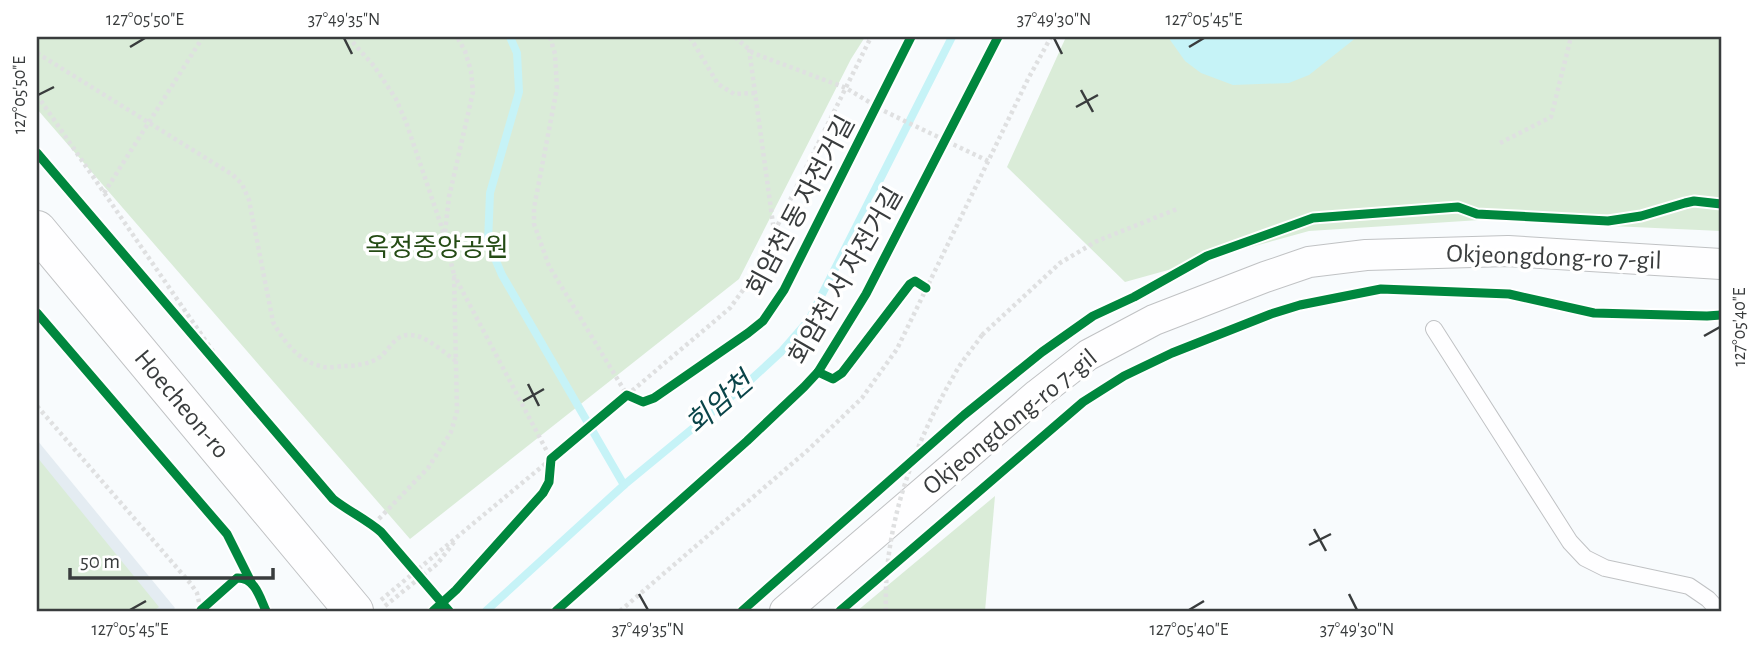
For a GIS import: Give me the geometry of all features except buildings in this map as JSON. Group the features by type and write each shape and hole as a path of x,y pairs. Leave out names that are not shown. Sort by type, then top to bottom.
{"main road":[{"name":"Hoecheon-ro","path":"37,230 326,577 367,607"}],"street":[{"name":"Okjeongdong-ro 7-gil","path":"785,611 1038,394 1088,355 1154,320 1265,277 1309,262 1366,255 1508,251 1721,264"}],"lane":[{"path":"1434,329 1570,542 1586,558 1605,568 1689,586 1720,611"}],"path":[{"path":"104,193 202,37"},
{"path":"348,37 374,66 396,99 445,237 454,274 457,411 451,432 428,468 369,522 381,532"},
{"path":"445,237 449,197 473,92 471,71 457,37"},
{"path":"550,37 555,54 557,88 534,208 534,224 549,266 631,396"},
{"path":"690,37 719,84 734,94 755,93"},
{"path":"735,37 753,53 846,88 881,109 988,161"},
{"path":"618,403 631,396 730,308 751,279 871,37"},
{"path":"620,611 808,450 862,398 897,349 1051,37"},
{"path":"1500,142 1551,117 1572,37"},
{"path":"749,49 774,232"},
{"path":"37,53 242,184 249,200 273,322 291,349 304,359 324,367 351,366 375,360 388,352 400,336 410,334 422,338 456,361"},
{"path":"37,95 244,396"},
{"path":"939,153 951,128"},
{"path":"886,611 888,553 911,463 923,434 958,368 982,335 1060,263 1097,241 1177,209"},
{"path":"454,274 551,459 550,475"},
{"path":"915,281 926,288"},
{"path":"181,322 236,385"},
{"path":"37,406 191,584 197,593 201,611"},
{"path":"894,478 934,442"},
{"path":"367,607 561,451"},
{"path":"378,611 437,564 465,529 551,459"},
{"path":"872,584 903,557"},
{"path":"406,562 423,582"},
{"path":"201,611 210,602"}],"shaded area":[{"path":"37,440 175,608 172,611 37,611"}],"green space":[{"name":"옥정중앙공원","path":"37,37 865,37 851,59 739,279 410,539 37,109"},
{"path":"1066,37 1721,37 1721,231 1480,220 1309,231 1125,282 1007,167"},
{"path":"37,457 159,607 153,611 37,611"},
{"path":"995,496 985,611 857,611"}],"water":[{"path":"1168,37 1357,37 1309,75 1289,83 1233,85 1201,73 1185,61"}],"waterway":[{"path":"510,37 517,53 519,92 490,193 488,242 502,275 624,485"},
{"name":"회암천","path":"486,611 624,485 743,387 782,351 809,320 952,37"}],"cycle path":[{"name":"회암천 동 자전거길","path":"433,611 456,590 543,493 549,482 551,459 627,395 643,402 654,398 763,321 784,290 911,37"},
{"name":"회암천 서 자전거길","path":"556,611 747,441 818,372 866,294 998,37"},
{"path":"37,153 333,499 381,532 449,611"},
{"path":"742,611 964,415 1042,352 1093,316 1134,297 1207,256 1313,218 1458,207 1477,214 1608,221 1641,216 1694,201 1721,204"},
{"name":"회암천 서 자전거길","path":"818,372 833,379 842,373 910,284 915,281 926,288"},
{"path":"840,611 1083,402 1124,376 1172,353 1271,314 1300,305 1381,289 1509,294 1594,313 1721,315"},
{"path":"37,313 227,534 251,582"},
{"path":"201,610 237,578 253,585 266,611"}]}
